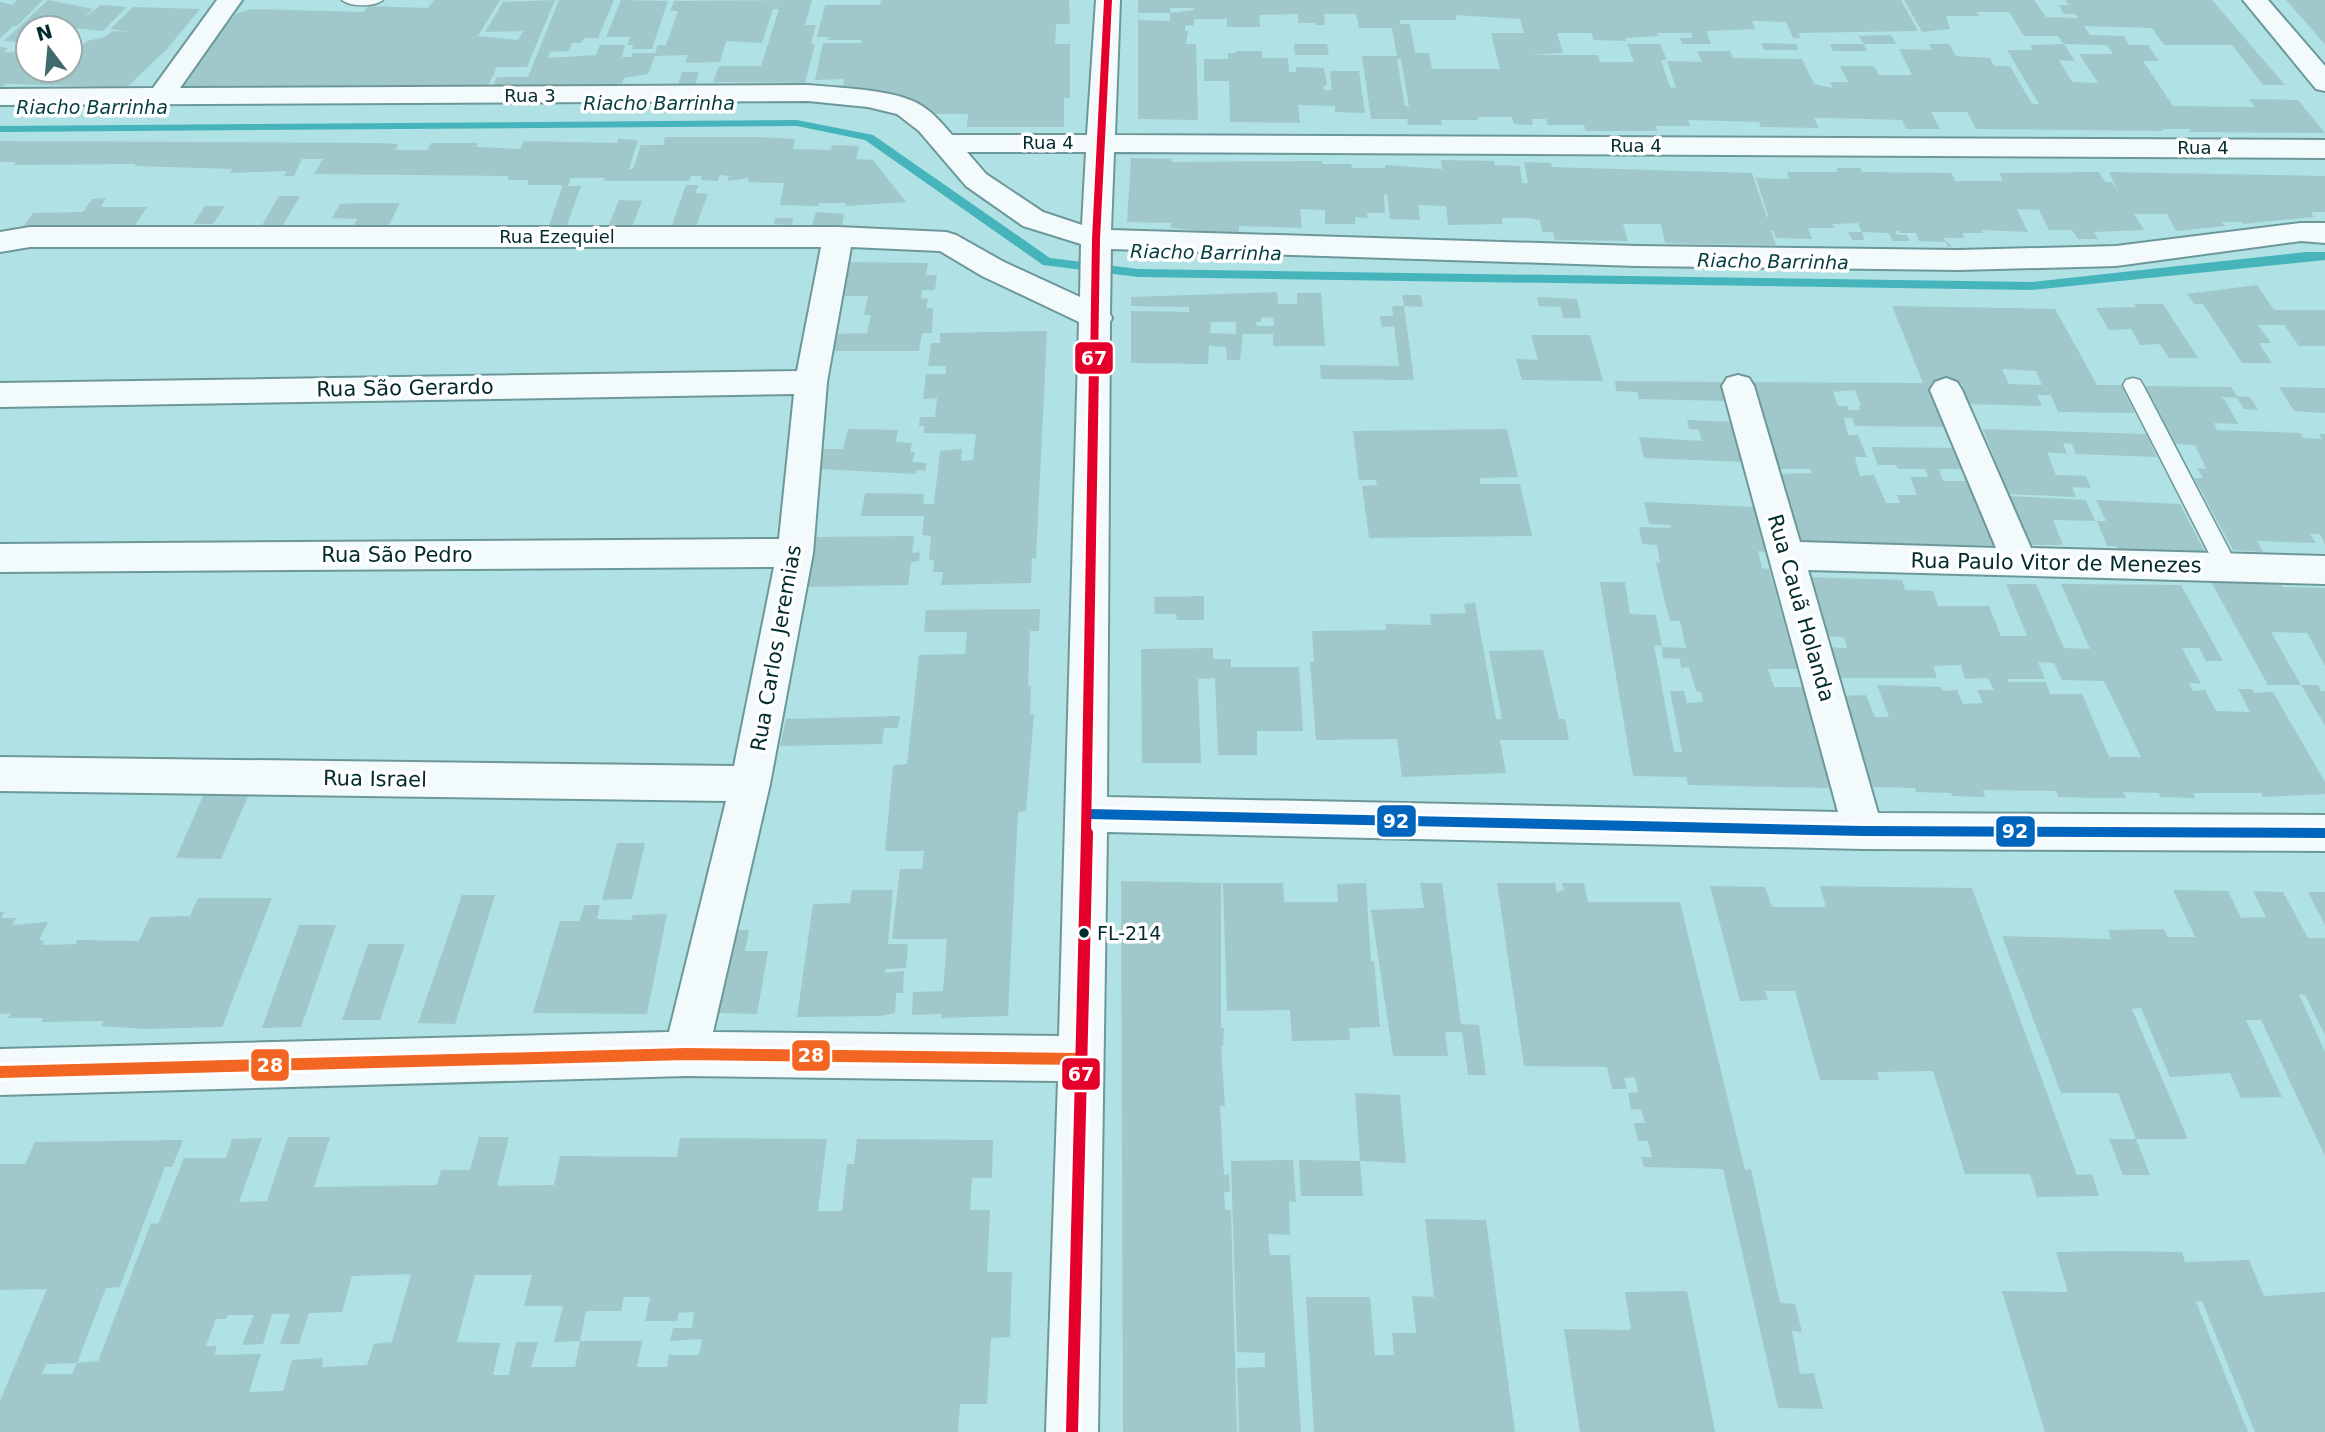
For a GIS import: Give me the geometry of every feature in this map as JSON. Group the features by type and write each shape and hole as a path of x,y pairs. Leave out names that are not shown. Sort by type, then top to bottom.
{"street":[{"path":"160,97 230,0"},
{"path":"1072,1432 1087,814 1096,244 1108,0"},
{"path":"2255,0 2325,83"},
{"name":"Rua 3","path":"0,97 808,93 868,99 906,108 929,125 976,180 1033,219 1096,244 1959,260 2116,256 2301,232 2325,233"},
{"name":"Rua 4","path":"946,143 2325,149"},
{"name":"Rua Ezequiel","path":"0,242 30,237 838,237 946,242 993,269 1097,306"},
{"name":"Rua Carlos Jeremias","path":"686,1054 750,784 795,553 811,382 838,237"},
{"name":"Rua São Gerardo","path":"0,395 811,382"},
{"name":"Rua Cauã Holanda","path":"1738,386 1863,831"},
{"path":"1946,390 2019,561"},
{"name":"Rua São Pedro","path":"0,558 795,553"},
{"name":"Rua Paulo Vitor de Menezes","path":"1786,556 2325,570"},
{"name":"Rua Israel","path":"0,774 750,784"},
{"path":"1087,814 1863,831 2325,833"},
{"path":"0,1072 686,1054 1081,1059"}],"lane":[{"path":"349,0 376,0"},
{"path":"2133,385 2227,567"}],"building":[{"path":"17,0 43,0 29,14 14,14 14,26 0,38 0,2 12,5"},
{"path":"48,0 93,9 84,17 84,14 33,14"},
{"path":"434,0 500,0 478,36 518,40 523,31 485,32 503,2 555,0 527,67 497,67 487,88 378,88 380,85 350,85 348,88 277,86 275,89 180,87 182,80 236,14 251,9 364,12 368,6 428,8"},
{"path":"559,0 614,0 598,38 584,38 581,43 572,43 569,51 550,52 548,58 596,55 600,45 625,45 622,57 631,57 633,53 655,53 658,45 666,45 678,11 670,11 674,1 812,0 805,25 816,25 811,44 815,44 805,83 713,82 719,66 761,66 779,9 773,9 762,43 726,41 720,62 685,63 688,55 655,56 648,74 624,78 621,86 492,88 497,77 528,77"},
{"path":"621,0 668,1 652,49 632,49 633,45 627,45 630,37 606,37"},
{"path":"881,0 1069,0 1070,24 1056,24 1055,44 1070,44 1070,98 1064,98 1064,127 967,127 968,114 923,114 923,105 908,99 909,96 884,97 837,90 837,85 843,85 844,79 815,80 823,43 861,43 862,40 828,40 829,37 817,37 825,5 880,5"},
{"path":"1138,0 1901,0 1918,31 1798,33 1801,38 1793,38 1786,22 1752,21 1755,29 1706,31 1711,44 1682,44 1680,38 1693,38 1691,33 1657,33 1658,36 1625,38 1627,41 1594,40 1591,33 1557,33 1563,53 1529,55 1598,55 1600,62 1634,62 1627,44 1660,44 1667,60 1661,60 1670,87 1676,88 1667,61 1702,62 1697,51 1730,51 1733,58 1802,59 1814,84 1833,88 1830,82 1848,82 1840,66 1874,66 1879,75 1912,75 1899,49 1932,50 1929,44 1949,44 1956,56 1990,58 1994,66 2010,66 2032,104 2039,104 2007,50 2033,50 2030,45 2064,44 2058,36 2024,36 2009,12 1977,12 1980,16 1946,16 1950,29 1922,32 1904,0 2034,0 2046,17 2078,18 2075,14 2064,14 2059,5 2069,5 2065,0 2212,0 2285,85 2263,85 2232,45 2164,45 2152,28 2084,26 2090,35 2124,36 2129,45 2148,45 2159,61 2143,61 2173,106 2255,107 2249,99 2298,100 2325,133 2190,132 2189,129 1976,129 1967,112 1931,112 1940,129 1906,129 1902,120 1828,118 1814,118 1819,128 1761,127 1759,122 1688,120 1690,126 1656,126 1657,131 1586,131 1584,125 1548,125 1546,119 1532,119 1533,125 1514,124 1512,117 1441,120 1442,125 1408,125 1407,119 1371,119 1362,56 1397,56 1392,28 1359,28 1356,14 1324,14 1325,25 1298,23 1298,14 1259,15 1260,27 1227,27 1227,19 1194,19 1194,25 1185,26 1185,31 1188,31 1186,44 1196,44 1198,120 1138,119 1138,20 1170,21 1170,13 1138,13","holes":["1170,8 1194,8 1194,10 1170,13","1455,15 1520,19 1524,33 1491,33 1500,69 1432,69 1429,53 1415,53 1410,24 1400,24 1400,20 1457,20","2064,44 2107,45 2113,54 2079,54 2098,83 2072,82 2059,60 2075,61","1397,59 1401,59 1409,106 1405,106"]},
{"path":"2286,0 2325,0 2325,44"},
{"path":"101,5 127,7 103,31 84,29 84,18"},
{"path":"133,7 200,9 167,49 127,87 6,84 0,89 0,47 8,48 4,52 14,51 14,84 84,84 84,43 105,37 112,31 130,32 110,29"},
{"path":"14,32 14,42 4,41"},
{"path":"1891,35 1896,44 1864,44 1859,36"},
{"path":"1761,43 1796,44 1798,50 1764,50"},
{"path":"1294,44 1327,44 1329,55 1295,55"},
{"path":"1830,44 1864,44 1867,51 1833,51"},
{"path":"1262,51 1262,58 1288,58 1289,72 1296,72 1296,67 1324,68 1327,85 1323,86 1324,90 1332,90 1330,71 1359,71 1365,113 1335,112 1335,106 1298,105 1300,123 1230,122 1229,81 1204,81 1204,59 1228,59 1228,53"},
{"path":"682,72 699,72 695,85 678,85"},
{"path":"665,137 795,139 793,149 831,150 832,145 859,146 856,159 873,160 906,202 846,206 846,203 819,203 818,206 780,205 784,183 748,182 749,178 727,181 729,176 720,175 718,181 701,180 702,176 691,176 689,181 604,181 605,178 571,178 568,186 581,186 566,227 548,228 563,185 527,185 529,180 507,180 509,176 314,174 323,159 302,159 294,176 284,176 287,171 229,173 233,169 134,166 136,164 13,165 16,162 0,162 0,141 377,143 398,144 395,150 427,150 431,143 478,143 476,147 520,149 524,141 617,143 618,139 638,140 629,169 633,169 641,145 663,145"},
{"path":"1131,158 1172,159 1171,162 1322,161 1322,164 1351,164 1352,168 1385,168 1385,165 1442,169 1441,160 1494,161 1495,165 1520,166 1522,183 1528,183 1524,162 1551,163 1552,167 1752,173 1769,218 1756,178 1789,179 1787,172 1838,172 1836,168 1860,168 1862,172 1951,173 1956,181 2003,181 1999,173 2099,172 2105,182 2112,182 2119,193 2109,172 2325,176 2325,212 2311,212 2314,217 2243,224 2222,222 2225,226 2176,231 2167,214 2134,214 2144,230 2094,232 2098,239 2078,239 2072,230 2049,230 2039,210 2017,209 2028,232 1981,230 1983,233 1962,233 1965,238 1943,238 1953,247 1947,246 1946,242 1919,241 1916,233 1898,231 1895,231 1897,235 1907,235 1910,241 1892,241 1889,233 1862,232 1858,223 1832,224 1834,228 1808,228 1812,239 1776,238 1774,231 1771,231 1776,245 1697,244 1665,243 1661,224 1623,224 1628,241 1555,240 1553,232 1542,232 1540,220 1529,218 1502,218 1502,224 1448,225 1446,206 1418,205 1420,220 1390,219 1387,195 1384,195 1385,213 1367,213 1368,218 1355,217 1355,224 1325,224 1325,210 1300,209 1302,228 1239,226 1239,233 1212,232 1171,228 1171,223 1127,222"},
{"path":"686,185 699,185 695,193 708,194 696,226 672,225"},
{"path":"279,196 300,196 283,225 262,225"},
{"path":"106,198 101,207 147,207 134,227 22,228 33,213 83,212 92,199"},
{"path":"619,200 642,201 632,227 608,227"},
{"path":"400,203 389,225 354,225 357,219 332,218 340,204"},
{"path":"205,206 225,206 213,224 193,224"},
{"path":"816,212 844,214 842,226 812,226"},
{"path":"775,218 793,218 792,225 774,224"},
{"path":"1848,232 1862,232 1864,240 1852,240"},
{"path":"848,262 928,263 926,275 937,275 935,290 922,290 921,298 928,299 926,308 933,308 932,333 922,333 919,351 834,351 836,334 867,333 871,315 864,315 868,296 842,296"},
{"path":"2257,285 2274,310 2325,310 2325,346 2299,346 2284,325 2258,325 2271,343 2259,343 2272,363 2242,363 2203,304 2194,304 2187,294"},
{"path":"1277,292 1278,304 1297,304 1297,293 1321,293 1325,346 1273,346 1273,334 1243,334 1240,360 1227,360 1226,347 1209,346 1208,364 1131,363 1131,311 1189,312 1189,307 1131,306 1131,297","holes":["1262,317 1273,318 1274,326 1257,326 1256,322 1261,322","1211,322 1236,322 1236,334 1210,333"]},
{"path":"1402,295 1421,295 1423,307 1404,306"},
{"path":"1537,297 1577,299 1581,318 1563,318 1561,307 1539,306"},
{"path":"2134,304 2163,304 2198,358 2169,358 2160,344 2140,345 2131,329 2109,330 2096,308 2136,307"},
{"path":"1392,306 1404,306 1414,380 1321,379 1320,365 1399,366 1394,326 1382,327 1380,316 1393,316"},
{"path":"1892,306 2055,309 2097,385 2121,385 2135,413 2058,412 2051,395 2037,395 2042,406 1969,404 1962,384 1933,384 1954,427 1855,426 1852,418 1844,418 1848,435 1858,435 1867,457 1855,457 1860,476 1874,475 1886,503 1900,503 1897,495 1917,495 1910,477 1928,477 1925,469 1898,469 1896,465 1878,465 1871,447 1967,448 1975,469 1939,469 1943,481 1975,481 1999,546 1800,542 1779,474 1812,473 1810,469 1778,469 1750,382 1923,383","holes":["2002,369 2036,371 2042,385 2009,384","1855,390 1860,410 1838,406 1833,392"]},
{"path":"1047,331 1036,559 1032,558 1031,583 941,585 943,572 933,572 934,560 929,560 931,536 922,535 924,516 861,516 865,493 924,494 923,504 934,504 940,451 962,449 961,461 973,460 976,434 923,433 925,426 919,426 920,417 935,417 937,398 923,399 926,374 946,374 946,366 928,366 931,343 940,343 940,333"},
{"path":"1531,335 1590,335 1603,381 1522,380 1516,359 1538,360"},
{"path":"1615,381 1723,382 1727,401 1639,399 1637,392 1616,391"},
{"path":"2142,386 2231,387 2237,396 2250,397 2258,410 2244,409 2237,398 2221,397 2238,424 2214,423 2217,430 2300,433 2303,438 2322,439 2319,434 2325,434 2325,545 2320,534 2310,534 2316,543 2257,541 2263,552 2233,550 2194,478 2203,478 2197,468 2206,469 2195,445 2174,444"},
{"path":"2279,387 2325,388 2325,413 2294,411"},
{"path":"1687,420 1736,422 1745,462 1644,458 1639,437 1702,441 1699,430 1689,429"},
{"path":"848,429 898,430 896,442 912,443 910,452 915,452 912,462 927,463 925,471 917,470 916,474 818,469 821,449 843,449"},
{"path":"1507,429 1518,477 1480,478 1480,484 1520,484 1532,536 1369,538 1362,486 1377,485 1376,480 1359,480 1353,431"},
{"path":"1983,429 2146,434 2157,457 2076,454 2072,444 2063,443 2067,454 2047,452 2056,475 2086,476 2091,488 2072,487 2076,497 2008,494"},
{"path":"2008,496 2086,500 2095,521 2053,520 2063,545 2027,545"},
{"path":"2096,500 2180,504 2205,552 2119,551 2116,546 2107,546 2097,521 2106,521"},
{"path":"1644,502 1756,507 1765,552 1758,551 1762,568 1769,569 1797,669 1768,669 1774,687 1803,687 1832,788 1688,785 1686,777 1633,776 1600,582 1625,582 1630,614 1656,615 1662,646 1654,645 1674,752 1682,752 1670,691 1684,691 1687,703 1703,702 1701,692 1696,691 1689,667 1681,668 1680,659 1663,658 1662,647 1686,648 1680,621 1670,621 1656,562 1660,563 1657,545 1642,544 1639,527 1671,528 1670,525 1649,524"},
{"path":"914,536 912,553 920,552 919,561 911,562 908,585 806,587 814,537"},
{"path":"1805,577 1902,580 1905,590 1933,591 1938,606 1989,606 2001,636 2027,636 2006,584 2036,584 2064,648 2090,649 2061,584 2181,585 2223,661 2206,661 2199,648 2182,648 2201,684 2189,683 2193,691 2205,690 2216,711 2250,712 2238,689 2252,689 2254,693 2273,692 2325,782 2325,794 2263,797 2261,793 2193,793 2195,798 2123,792 2126,798 2093,798 2058,797 2056,791 1983,790 1985,797 1916,792 1915,788 1873,787 1841,696 1866,695 1875,717 1889,717 1877,685 1957,690 1963,704 1983,703 1977,690 1994,690 1988,678 1965,679 1961,665 1933,666 1937,678 1834,678 1824,647 1847,648 1844,637 1821,636","holes":["2038,662 2054,663 2062,680 2104,681 2141,757 2109,757 2082,694 2050,694 2046,682 2009,682 2007,679 2045,679"]},
{"path":"2243,581 2279,581 2282,587 2325,588 2325,666 2307,633 2271,632 2301,685 2268,685 2211,582 2244,583"},
{"path":"1204,596 1204,620 1177,620 1176,614 1155,614 1154,597"},
{"path":"1475,603 1496,719 1502,719 1489,651 1543,650 1559,719 1565,719 1569,740 1500,740 1506,773 1402,777 1397,739 1316,740 1310,662 1314,662 1312,631 1386,630 1385,624 1431,625 1430,614 1466,613 1464,604"},
{"path":"1040,609 1039,631 1030,631 1028,686 1031,686 1030,715 1034,714 1026,811 1018,812 1008,1016 941,1018 941,1014 912,1015 913,992 943,991 947,939 892,939 900,869 922,869 924,851 885,851 893,765 907,764 919,655 965,654 967,632 924,632 926,610"},
{"path":"1213,648 1213,659 1231,659 1231,667 1299,667 1303,731 1257,731 1257,755 1218,755 1215,678 1198,679 1201,763 1142,763 1141,649"},
{"path":"2301,685 2318,685 2321,691 2325,691 2325,726"},
{"path":"900,716 898,728 884,728 882,744 780,746 786,719"},
{"path":"203,796 248,796 221,859 176,858"},
{"path":"617,843 645,843 632,899 602,900"},
{"path":"1121,881 1221,883 1221,1028 1224,1028 1221,1046 1225,1106 1220,1106 1224,1175 1229,1174 1230,1192 1224,1192 1225,1209 1231,1210 1237,1432 1123,1432"},
{"path":"1223,883 1283,883 1284,902 1338,902 1337,884 1366,883 1371,961 1374,961 1380,1027 1349,1028 1350,1040 1292,1041 1290,1010 1227,1011"},
{"path":"1420,883 1442,883 1461,1024 1479,1025 1486,1075 1468,1075 1462,1032 1445,1032 1448,1056 1393,1056 1371,910 1424,908"},
{"path":"1497,883 1555,883 1557,892 1564,890 1562,883 1584,883 1588,902 1680,902 1745,1170 1751,1169 1780,1303 1795,1304 1802,1332 1792,1331 1800,1374 1814,1373 1823,1409 1778,1408 1723,1169 1644,1167 1641,1157 1652,1157 1648,1141 1638,1141 1634,1123 1645,1123 1641,1109 1631,1110 1628,1093 1638,1092 1635,1077 1624,1078 1627,1089 1612,1089 1607,1067 1524,1066"},
{"path":"1710,886 1765,887 1772,907 1826,907 1820,886 1972,888 2077,1175 2092,1174 2099,1196 2037,1197 2030,1174 1965,1174 1933,1071 1877,1072 1879,1080 1820,1080 1795,991 1765,991 1768,1000 1740,1001"},
{"path":"852,890 893,890 888,944 908,944 906,968 886,969 885,973 904,971 903,993 896,993 895,1013 880,1016 797,1017 813,904 850,903"},
{"path":"2173,890 2228,891 2241,918 2266,917 2253,891 2283,892 2308,938 2325,938 2325,1035 2305,995 2299,994 2325,1052 2325,1156 2261,1020 2246,1020 2282,1097 2241,1098 2230,1073 2170,1077 2141,1008 2132,1009 2188,1139 2136,1139 2118,1093 2061,1093 2002,936 2111,939 2108,930 2164,929 2168,937 2195,937"},
{"path":"2308,892 2325,892 2325,925"},
{"path":"462,895 495,895 455,1024 418,1023"},
{"path":"198,898 272,898 222,1027 144,1029 101,1026 104,1021 41,1022 43,1018 8,1018 11,1013 0,1014 0,912 4,912 1,918 16,918 12,925 48,922 39,940 44,941 42,945 76,944 77,940 139,941 150,917 190,916"},
{"path":"585,905 600,905 597,919 631,920 633,915 667,914 647,1014 533,1013 560,921 579,921"},
{"path":"299,925 336,925 301,1027 262,1028"},
{"path":"732,930 749,930 745,951 768,951 757,1014 718,1013"},
{"path":"368,944 405,944 380,1020 342,1020"},
{"path":"1355,1093 1400,1095 1406,1163 1360,1161"},
{"path":"288,1137 330,1137 314,1187 437,1185 441,1170 470,1170 479,1137 509,1137 497,1186 554,1185 560,1156 677,1157 680,1138 827,1139 818,1211 842,1211 847,1164 854,1164 857,1139 993,1140 992,1178 972,1178 970,1210 990,1210 987,1272 1012,1272 1010,1337 991,1338 987,1404 960,1404 958,1432 0,1432 0,1401 47,1289 0,1290 0,1164 25,1164 35,1142 183,1140 172,1167 165,1167 120,1287 106,1288 77,1363 98,1361 151,1223 158,1224 184,1158 226,1158 232,1139 262,1138 239,1202 267,1201","holes":["411,1274 392,1342 374,1344 367,1365 322,1367 323,1358 292,1360 283,1391 249,1392 261,1354 214,1355 217,1346 206,1346 216,1319 226,1319 228,1315 254,1315 242,1345 263,1344 272,1314 290,1314 280,1344 299,1344 309,1313 342,1312 352,1276","475,1275 532,1275 524,1306 563,1306 554,1342 580,1341 575,1367 531,1367 538,1342 516,1342 509,1375 493,1375 500,1343 457,1342","624,1297 650,1297 645,1321 678,1321 678,1313 694,1312 692,1328 673,1328 670,1341 702,1339 699,1355 669,1355 667,1367 637,1367 642,1341 580,1341 586,1311 621,1311","77,1363 72,1374 42,1374 46,1364"]},
{"path":"2109,1139 2136,1139 2150,1175 2123,1175"},
{"path":"1293,1160 1296,1202 1289,1201 1290,1235 1268,1234 1270,1255 1290,1255 1301,1432 1239,1432 1237,1368 1265,1367 1265,1353 1237,1352 1231,1161"},
{"path":"1299,1160 1360,1161 1363,1196 1301,1196"},
{"path":"1425,1219 1486,1220 1515,1432 1314,1432 1306,1297 1370,1297 1375,1355 1394,1355 1392,1333 1416,1333 1412,1296 1434,1297"},
{"path":"2056,1252 2182,1252 2185,1262 2249,1260 2264,1296 2325,1292 2325,1432 2255,1432 2202,1301 2196,1302 2248,1432 2045,1432 2002,1291 2068,1292"},
{"path":"1687,1291 1715,1432 1580,1432 1564,1329 1631,1330 1625,1292"}],"waterway":[{"name":"Riacho Barrinha","path":"0,129 797,123 869,137 1047,262 1138,273 2032,286 2325,256"}],"transit line":[{"name":"67","path":"1072,1432 1087,814 1096,239 1108,0"},
{"name":"92","path":"1087,814 1863,831 2325,833"},
{"name":"28","path":"0,1072 686,1054 1081,1059"}],"place":[{"name":"FL-214","path":"1084,933"}]}
